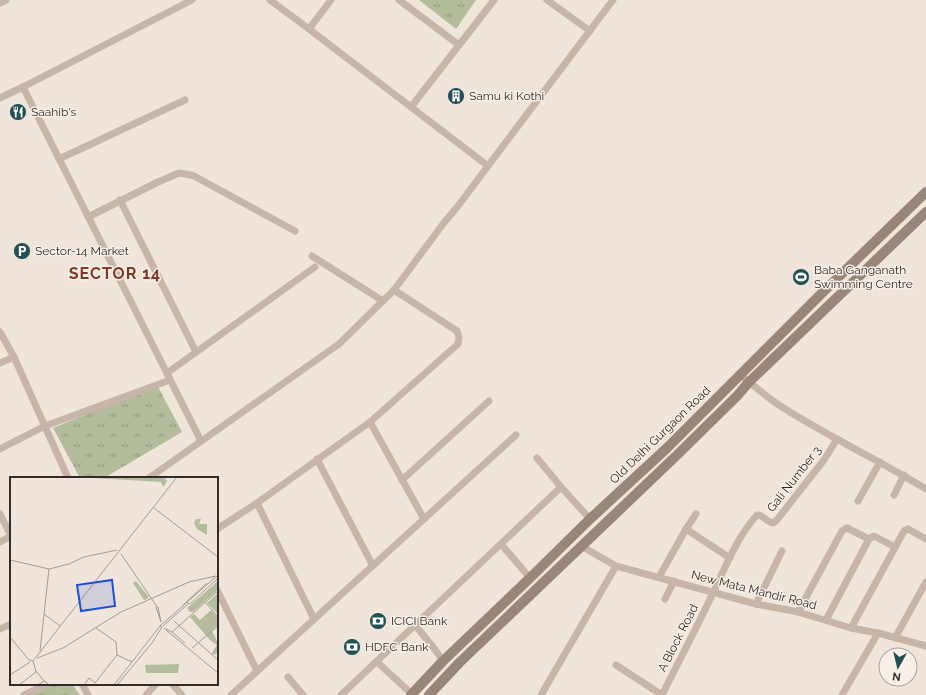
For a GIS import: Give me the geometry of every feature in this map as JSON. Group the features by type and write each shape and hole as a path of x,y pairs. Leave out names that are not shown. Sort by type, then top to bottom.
{"main road":[{"name":"Old Delhi Gurgaon Road","path":"412,695 443,661 590,519 654,460 926,192"},
{"path":"429,695 460,662 662,469 737,396 749,382 926,212"}],"street":[{"path":"0,3 6,0"},
{"path":"0,98 192,0"},
{"path":"270,0 488,166"},
{"path":"309,29 331,0"},
{"path":"400,0 459,45"},
{"path":"411,107 494,0"},
{"path":"547,0 590,31"},
{"path":"152,477 339,344 384,301 458,206 613,0"},
{"path":"22,87 201,441"},
{"path":"59,160 185,100"},
{"path":"88,217 120,200 179,173 194,176 295,231"},
{"path":"120,200 196,352"},
{"path":"897,220 907,230"},
{"path":"312,256 384,301"},
{"path":"167,373 315,267"},
{"path":"218,528 257,503 370,422 458,344 459,337 457,331 394,290"},
{"path":"0,332 14,357 68,477"},
{"path":"0,363 14,357"},
{"path":"740,375 781,407 926,489"},
{"path":"0,449 45,426 170,380"},
{"path":"402,480 489,401"},
{"path":"370,422 424,519"},
{"path":"231,695 516,435"},
{"name":"Gali Number 3","path":"714,592 745,530 757,515 762,515 773,523 776,521 824,460 837,439"},
{"path":"537,458 590,519"},
{"path":"317,459 373,566"},
{"path":"654,460 662,469"},
{"path":"858,502 880,462"},
{"path":"894,495 904,476"},
{"path":"341,695 561,487"},
{"path":"257,503 314,619"},
{"path":"0,514 10,534"},
{"path":"659,577 686,528 696,514"},
{"path":"686,528 730,558"},
{"path":"798,612 842,531 847,528 869,539"},
{"path":"851,628 905,530 911,531 926,539"},
{"path":"826,620 869,539 874,536 895,547"},
{"path":"0,542 10,537"},
{"path":"501,544 530,578"},
{"name":"New Mata Mandir Road","path":"581,546 616,566 756,604 798,612 851,628 878,633 926,646"},
{"path":"756,604 782,551"},
{"path":"541,695 616,566"},
{"path":"665,599 674,581"},
{"path":"895,638 926,582"},
{"path":"218,592 257,671"},
{"name":"A Block Road","path":"662,695 714,592"},
{"path":"0,629 10,624"},
{"path":"415,625 443,661"},
{"path":"842,695 878,633"},
{"path":"377,662 412,695"},
{"path":"616,665 662,695"},
{"path":"288,678 303,695"},
{"path":"24,695 46,685"},
{"path":"83,685 88,695"},
{"path":"146,695 155,685"},
{"path":"173,685 182,695"}],"green space":[{"path":"419,0 476,0 456,29"},
{"path":"157,385 182,432 106,477 79,477 53,428"},
{"path":"48,685 73,685 80,695 26,695"}],"place":[{"name":"Samu ki Kothi","path":"456,96"},
{"name":"Saahib's","path":"18,112"},
{"name":"Sector-14 Market","path":"22,251"},
{"name":"Baba Ganganath Swimming Centre","path":"801,277"},
{"name":"ICICI Bank","path":"378,621"},
{"name":"HDFC Bank","path":"352,647"}],"district":[{"name":"SECTOR 14","path":"115,273"}]}
